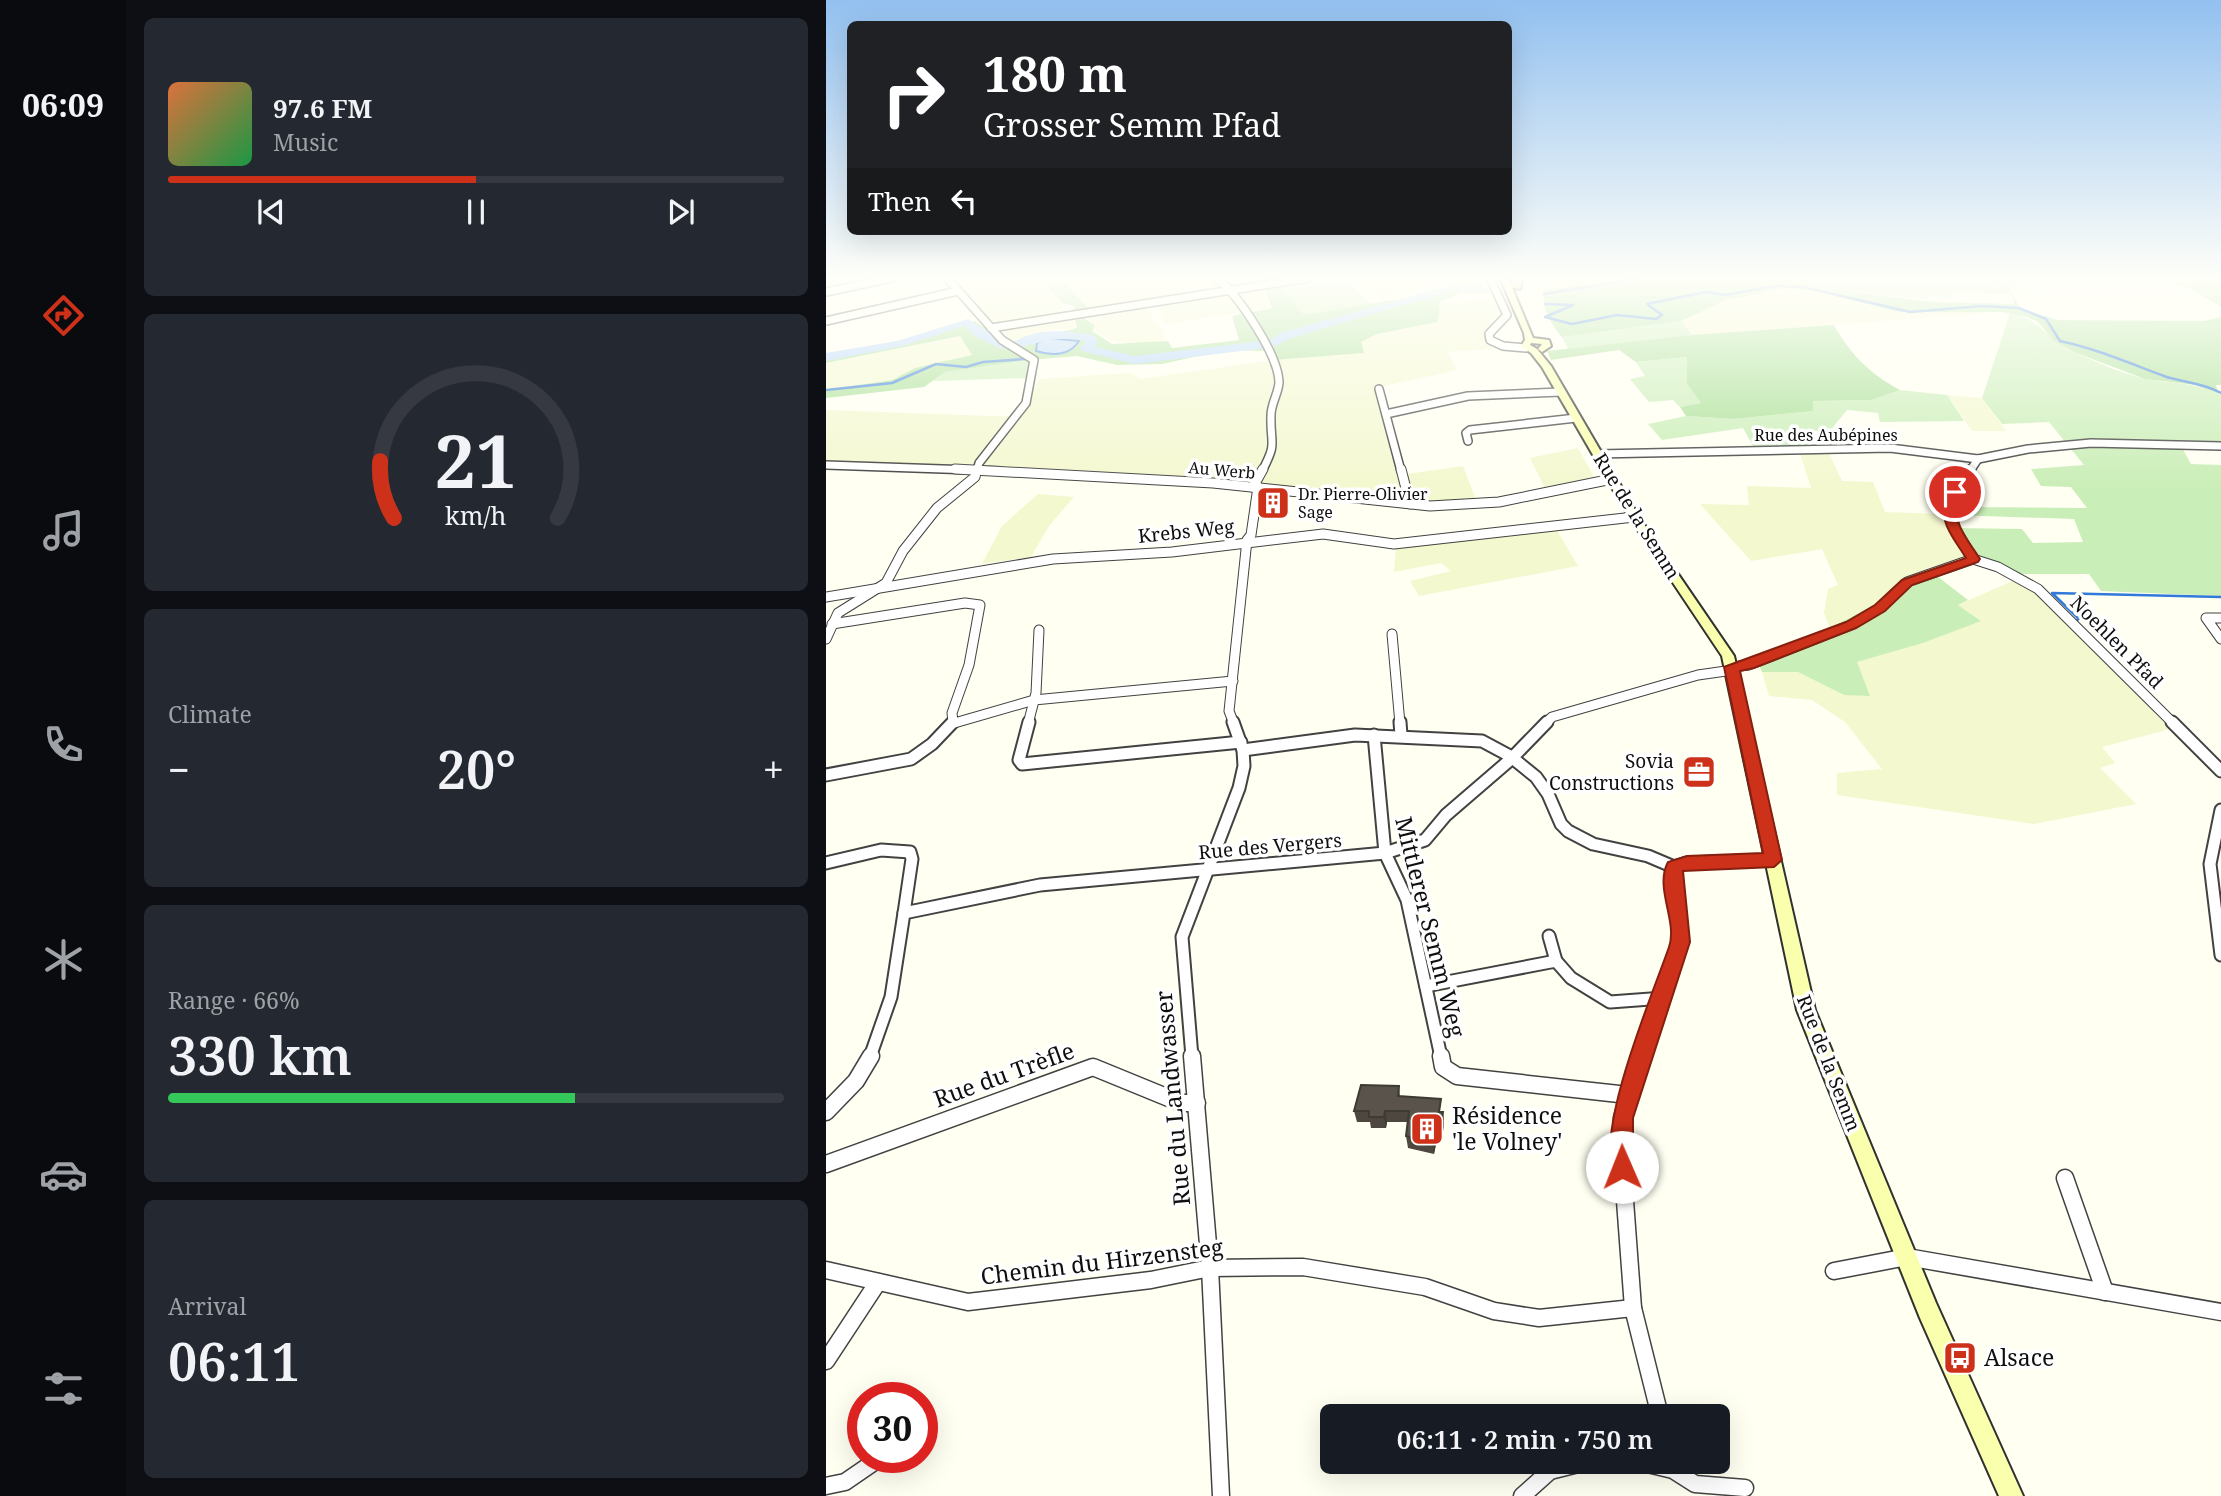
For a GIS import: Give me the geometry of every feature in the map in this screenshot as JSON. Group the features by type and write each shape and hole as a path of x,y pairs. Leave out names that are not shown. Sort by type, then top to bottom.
{"main road":[{"name":"Rue de la Semm","path":"1533,348 1634,517 1716,636 1732,669 1806,1010 1907,1257 2011,1496"},
{"name":"Rue de la Semm","path":"1539,348 1542,349 1546,366"}],"street":[{"path":"826,639 838,614 886,583 903,551 937,508 975,477 989,450 1026,403 1035,367 1029,354 1017,348"},
{"path":"1242,746 1229,711 1255,487 1274,448 1270,413 1279,382 1267,348"},
{"path":"1379,389 1410,504"},
{"path":"1385,414 1468,396 1561,392"},
{"path":"1468,441 1466,433 1470,430 1576,418"},
{"name":"Rue des Aubépines","path":"1597,454 1890,447 1978,459 2028,449 2091,443 2221,446"},
{"path":"1973,559 1951,522 1948,511 1955,492 1978,459"},
{"name":"Au Werb","path":"826,465 979,468 1255,487 1410,504 1479,505 1570,491 1612,479"},
{"name":"Krebs Weg","path":"826,597 1053,559 1172,552 1323,534 1394,544 1634,517"},
{"name":"Rue des Vergers","path":"904,912 1018,888 1385,853 1425,840 1446,815 1511,759 1552,718 1699,675 1749,665 1851,625 1880,608 1907,582 1973,559"},
{"name":"Noehlen Pfad","path":"1973,559 1998,567 2038,589 2221,771"},
{"path":"832,624 965,603 980,605 967,671 952,713 953,722"},
{"path":"2221,618 2206,618 2221,639"},
{"path":"1039,630 1034,700 1019,760 1022,764 1374,735 1482,741 1499,748 1543,785 1564,829 1601,848 1659,858 1674,867 1687,863 1774,860"},
{"path":"1392,634 1401,735"},
{"path":"826,775 911,759 932,744 953,722 1034,700 1233,681"},
{"name":"Mittlerer Semm Weg","path":"1374,735 1385,853 1405,898 1443,1067 1457,1076 1628,1095"},
{"name":"Rue du Landwasser","path":"1221,1496 1210,1268 1183,943 1207,869 1240,788 1244,766 1242,746"},
{"path":"2221,810 2210,846 2209,882 2221,956"},
{"path":"826,863 903,848 910,852 912,859 904,912 903,944 872,1052 845,1095 826,1112"},
{"path":"1657,1404 1633,1308 1621,1147 1622,1118 1628,1095 1664,998 1680,942 1673,892 1674,867"},
{"path":"1549,936 1556,961 1571,978 1610,1002 1664,998"},
{"path":"1426,986 1556,961"},
{"name":"Rue du Trèfle","path":"826,1164 1093,1068 1181,1103 1197,1103"},
{"path":"2065,1178 2105,1292"},
{"path":"1833,1271 1907,1257 2221,1312"},
{"name":"Chemin du Hirzensteg","path":"826,1270 968,1302 1151,1280 1210,1268 1303,1268 1354,1273 1424,1287 1494,1311 1539,1318 1633,1308"},
{"path":"826,1361 878,1282"},
{"path":"826,1486 845,1482 858,1473"},
{"path":"1522,1496 1547,1474"},
{"path":"1682,1474 1695,1484 1745,1488"}],"green space":[{"path":"884,348 901,348 826,363 826,357"},
{"path":"901,348 968,348 973,355 915,368 892,380 826,390 826,363"},
{"path":"967,348 1363,348 1364,353 1274,360 1265,351 1226,350 1162,364 1117,365 1077,356 945,372 924,387 826,398 826,390 892,380 915,368 972,355"},
{"path":"1363,348 1492,348 1448,352 1457,370 1375,388 1400,475 1463,466 1477,503 1407,502 1241,482 826,462 826,410 1021,417 1039,379 1130,373 1140,379 1274,360 1364,353"},
{"path":"1576,348 1849,348 1879,377 1900,390 1871,400 1813,401 1813,411 1734,419 1686,416 1680,407 1701,403 1687,384 1687,357 1636,362 1619,350 1551,360 1547,351"},
{"path":"1999,348 2066,348 2128,374 2203,388 2221,395 2221,447 2180,444 2191,464 2221,465 2221,596 2101,591 2089,574 2021,574 1974,557 1953,528 2022,529 2033,543 2083,542 2074,519 1953,515 1956,507 2087,508 2071,487 2041,486 2031,469 2084,465 2049,422 2002,424 1982,398"},
{"path":"2066,348 2221,348 2221,385 2216,385 2218,393 2196,385 2145,379"},
{"path":"1688,357 1687,384 1701,403 1680,407 1673,400 1649,402 1630,379 1645,376 1636,362"},
{"path":"1031,360 1029,378 933,381 945,372"},
{"path":"1900,390 1947,395 1964,421 1880,422 1878,413 1847,410 1829,432 1808,430 1812,445 1753,446 1743,428 1662,440 1648,424 1686,416 1734,419 1813,411 1812,401 1871,400"},
{"path":"1947,395 1982,398 2006,431 1972,431"},
{"path":"1578,448 1595,479 1546,490 1530,458"},
{"path":"1800,453 1829,453 1842,481 1873,482 1885,512 1939,514 1974,557 1830,630 1824,613 1828,589 1838,585 1822,549 1751,561 1700,504 1749,505 1747,486 1811,488"},
{"path":"1038,494 1074,497 1049,526 1031,557 982,564 1002,526"},
{"path":"1555,527 1578,566 1419,596 1410,581 1451,571 1441,563 1394,572 1396,546"},
{"path":"1929,570 1968,600 1958,605 1981,621 1923,643 1857,662 1870,696 1844,695 1798,672 1762,672 1756,657 1842,622"},
{"path":"2017,579 2053,599 2170,729 2102,747 2115,763 2100,768 2136,804 2034,824 1837,795 1837,773 1882,769 1845,722 1812,700 1769,696 1762,672 1798,672 1844,695 1869,695 1856,662 1923,643 1980,620 1958,605"}],"water":[{"path":"1036,348 1073,348 1060,354 1036,351"}],"building":[{"path":"1277,490 1277,500 1265,501 1266,491"},
{"path":"1361,1085 1399,1086 1398,1096 1441,1099 1439,1112 1443,1112 1433,1143 1406,1136 1409,1111 1385,1111 1384,1117 1369,1117 1369,1111 1354,1111"}],"waterway":[{"path":"826,357 878,348"},
{"path":"1086,348 1135,360 1235,348"},
{"path":"2086,348 2221,393"},
{"path":"826,390 892,383 936,364 966,367 983,362 1024,359"},
{"path":"2073,622 2079,619 2052,593 2221,597"}],"place":[{"name":"Dr. Pierre-Olivier Sage","path":"1273,503"},
{"name":"Sovia Constructions","path":"1699,772"},
{"name":"Résidence 'le Volney'","path":"1427,1129"},
{"name":"Alsace","path":"1960,1358"}],"route":[{"path":"1622,1167 1622,1118 1664,998 1680,942 1673,892 1674,867 1687,863 1774,860 1731,667 1749,665 1851,625 1880,608 1907,582 1973,559 1951,522 1948,511 1955,492"}]}
